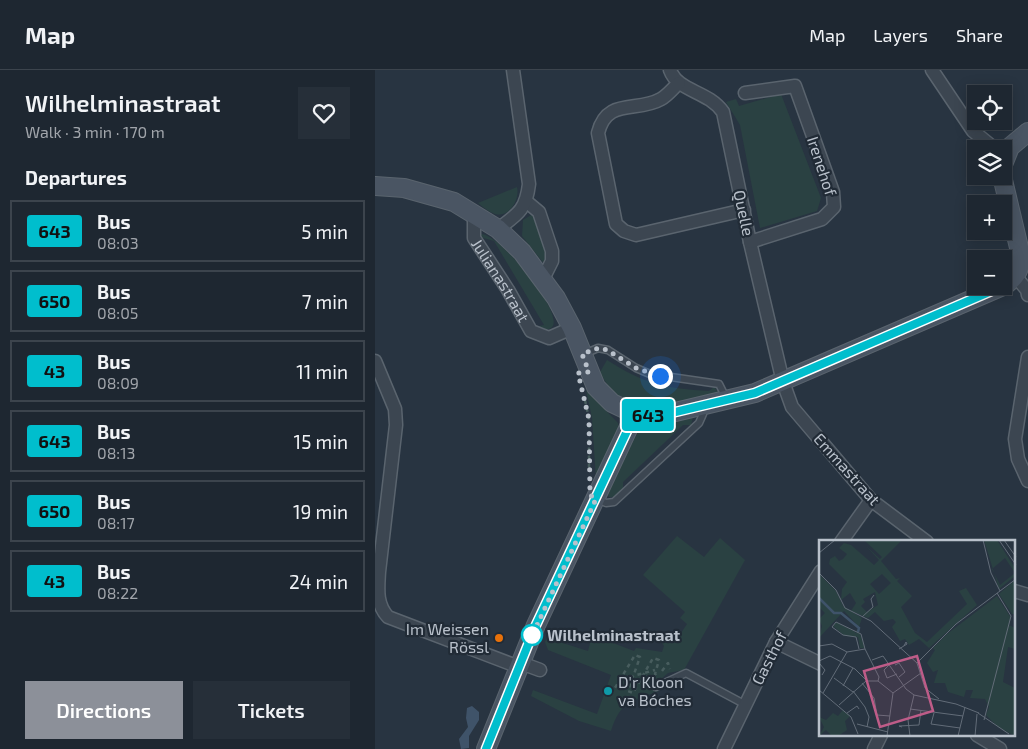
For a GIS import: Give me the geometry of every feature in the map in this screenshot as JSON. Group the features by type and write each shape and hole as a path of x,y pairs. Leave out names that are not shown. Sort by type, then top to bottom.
{"street":[{"path":"498,229 516,215 527,202 529,184 513,70"},
{"path":"670,70 679,83 660,99 615,110 601,120 598,133 616,224 624,231 636,234 744,210"},
{"path":"932,70 973,131 984,140"},
{"name":"Quelle","path":"679,83 716,102 723,112 750,242 783,382"},
{"name":"Irenehof","path":"745,94 795,86 833,192 834,207 822,219 750,242"},
{"path":"1012,144 1028,132"},
{"path":"1004,185 1021,256 1012,273"},
{"name":"Julianastraat","path":"375,186 404,188 431,194 454,202 498,229 522,252 556,298 572,328 597,387 612,403 635,414"},
{"path":"527,202 539,212 552,251 552,261 543,279"},
{"name":"Julianastraat","path":"474,214 474,238 509,290 531,331 549,338 572,328"},
{"path":"1012,285 1027,290 1028,295"},
{"path":"486,749 536,625 635,414 650,416 667,414 726,400 783,382 980,295"},
{"path":"1028,357 1015,439 1018,459 1028,482"},
{"path":"375,361 395,409 396,425 379,572 378,593 381,610 388,617 520,665 540,670"},
{"name":"Emmastraat","path":"783,382 792,407 871,500 924,540"},
{"path":"842,540 871,500"},
{"name":"Gasthof","path":"724,749 776,642 819,573"},
{"path":"1015,590 1028,595"},
{"path":"776,642 819,663"},
{"path":"874,749 880,736"},
{"path":"979,736 1000,749"}],"lane":[{"path":"582,354 599,348 607,350 649,374 719,384 725,392 726,400"},
{"path":"596,499 606,503 615,502 699,423 703,414 701,406"},
{"path":"655,688 686,674 746,704"}],"path":[{"path":"583,391 589,419 589,475"},
{"path":"604,694 610,696 635,655 640,657 628,691 633,693 653,658 659,660 655,674 659,677 668,663 674,678"},
{"path":"620,680 656,670"}],"green space":[{"path":"781,94 821,198 817,211 760,228 740,125 726,102 736,99 739,106"},
{"path":"517,187 517,197 513,207 505,213 495,214 478,203"},
{"path":"533,214 549,258 545,265 522,236 523,220"},
{"path":"481,234 492,239 507,251 538,288 549,306 554,321 550,329 535,327 544,325 494,241 480,237"},
{"path":"607,360 632,374 655,383 680,389 709,391 714,387 718,392 661,405 637,404 626,401 608,385 600,372"},
{"path":"586,390 618,423 619,431 596,481 592,418"},
{"path":"693,417 691,425 683,425 623,482 623,489 614,497 609,497 607,493 638,432 652,424"},
{"path":"677,536 704,557 720,538 745,560 684,670 668,673 652,687 659,691 634,700 623,708 611,731 579,721 531,696 533,690 597,714 611,675 548,650 545,642 547,638 588,651 592,635 634,651 636,648 662,652 664,646 661,641 666,636 677,639 687,624 680,618 685,612 643,575"}],"water":[{"path":"472,706 479,712 479,720 469,736 469,748 461,749 459,739 468,727 466,718 467,708"}],"bus line":[{"name":"643","path":"486,749 536,625 635,414 650,416 667,414 755,393 982,295"}],"place":[{"name":"Wilhelminastraat","path":"532,635"},
{"name":"Im Weissen Rössl","path":"499,638"},
{"name":"D'r Kloon va Bóches","path":"608,691"}],"route":[{"path":"532,635 531,638 596,499 590,495 589,419 578,373 589,372 582,354 599,348 607,350 636,368 649,374 660,376"}]}
